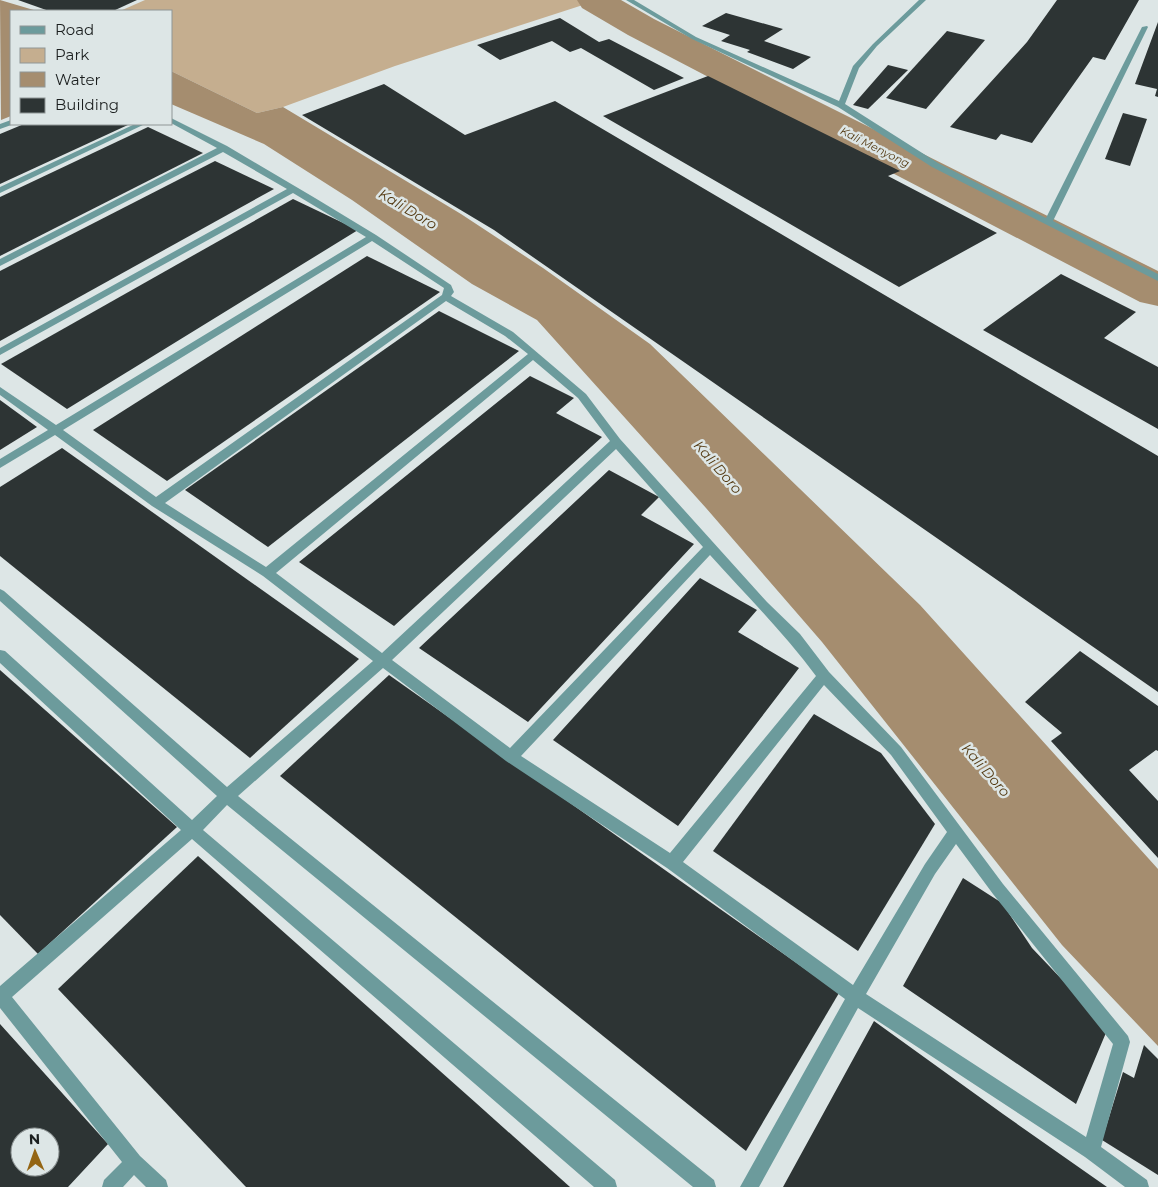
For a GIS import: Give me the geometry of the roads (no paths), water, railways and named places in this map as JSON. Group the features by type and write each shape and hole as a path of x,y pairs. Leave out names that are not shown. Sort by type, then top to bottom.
{"street":[{"path":"629,0 694,38 841,105 936,165 1158,278"},
{"path":"841,105 856,68 875,45 923,0"},
{"path":"1048,222 1145,28"},
{"path":"156,503 446,297 449,292 448,287 373,237 224,148 172,121"},
{"path":"0,190 140,125"},
{"path":"0,263 224,148"},
{"path":"0,352 292,190"},
{"path":"0,464 373,237"},
{"path":"446,297 509,334 582,396 616,442 763,606 796,638 824,676 896,752 998,889 1122,1042 1091,1152"},
{"path":"267,573 534,354"},
{"path":"0,390 156,503 267,573 511,756 672,863 855,997 1091,1152 1140,1187"},
{"path":"159,1187 134,1162 0,996 192,830 227,796 383,660 616,442"},
{"path":"511,756 711,546"},
{"path":"0,594 227,796 707,1187"},
{"path":"0,655 192,830 608,1187"},
{"path":"672,863 824,676"},
{"path":"749,1187 855,997 930,869 956,832"},
{"path":"111,1187 134,1162"}],"water":[{"path":"0,0 34,10 10,10 10,116 1,120"},
{"name":"Kali Doro","path":"172,71 257,113 283,107 461,214 543,268 650,344 920,605 1158,869 1158,1046 1062,945 822,642 706,508 537,320 472,284 352,200 264,144 172,104"}],"waterway":[{"name":"Kali Menyong","path":"595,0 641,27 1158,291"}]}
